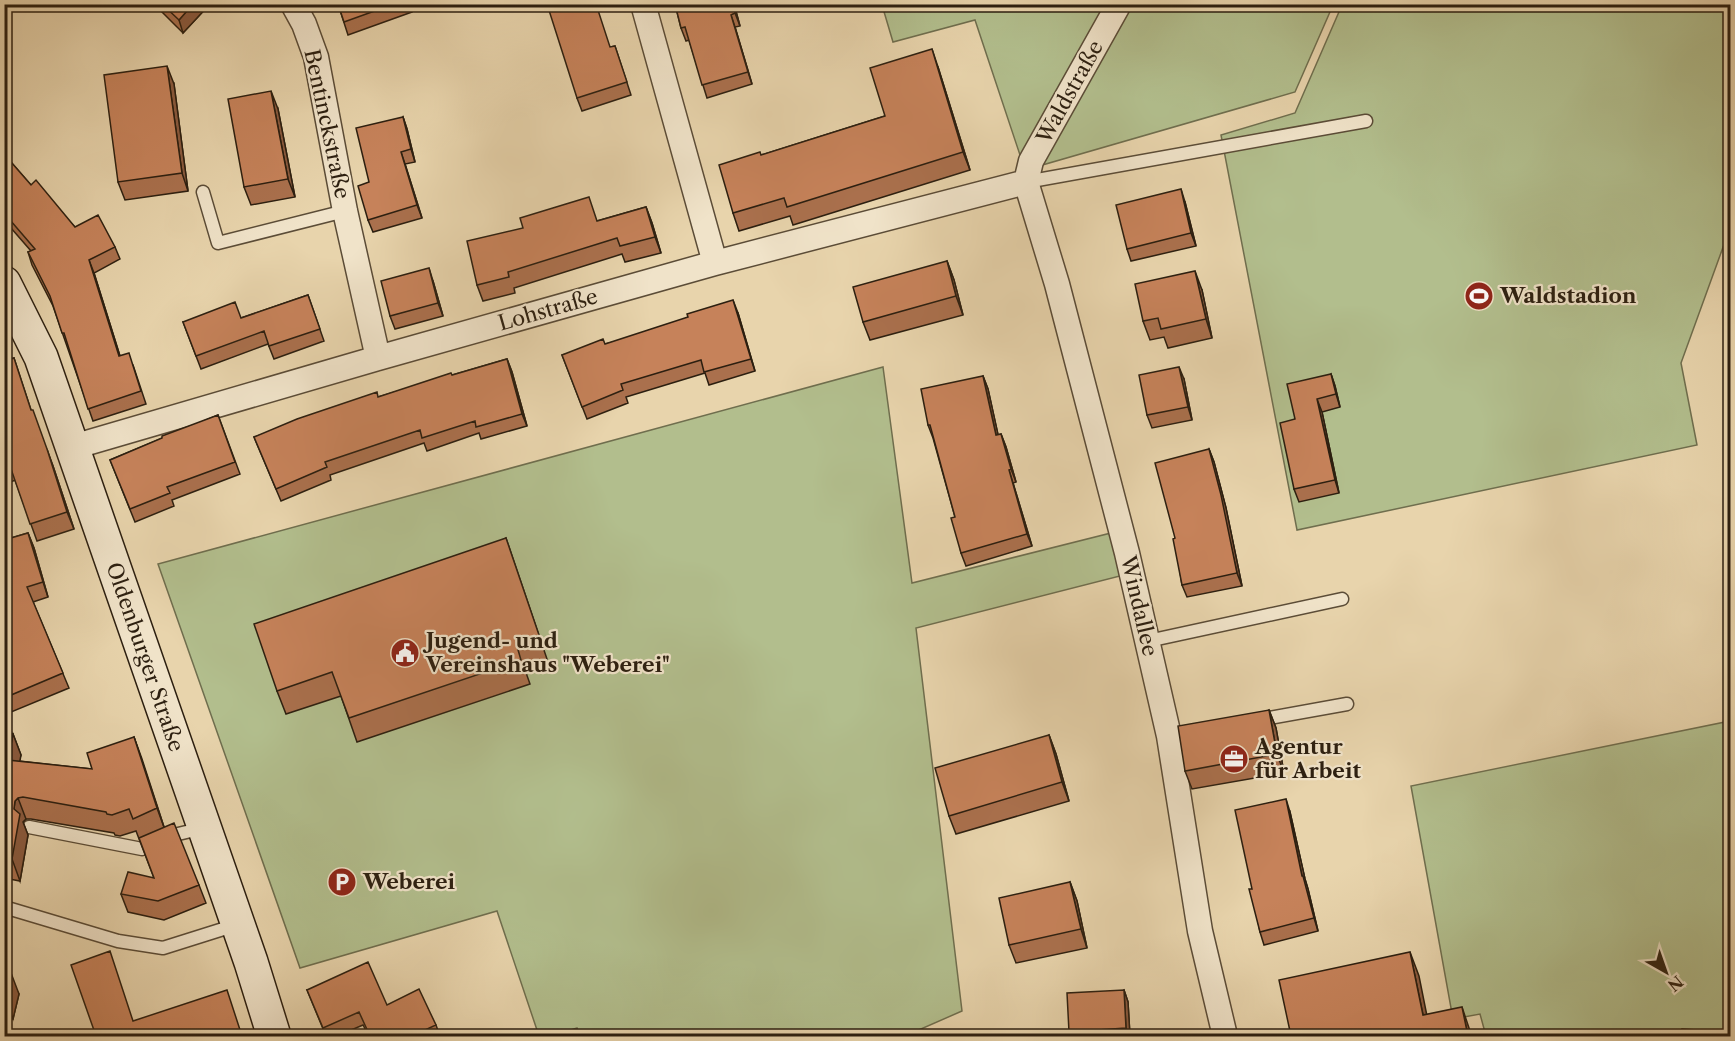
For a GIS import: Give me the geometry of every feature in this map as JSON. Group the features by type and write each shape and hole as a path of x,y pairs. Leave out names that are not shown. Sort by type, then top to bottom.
{"main road":[{"name":"Oldenburger Straße","path":"4,283 41,357 274,1036"}],"street":[{"name":"Bentinckstraße","path":"293,4 304,24 316,57 345,211 378,358"},
{"path":"643,4 716,263"},
{"name":"Waldstraße","path":"1026,182 1031,161 1119,4"},
{"name":"Lohstraße","path":"73,447 716,263 1026,182"},
{"name":"Windallee","path":"1026,182 1057,284 1174,735 1200,931 1225,1036"}],"lane":[{"path":"1026,182 1366,121"},
{"name":"Bentinckstraße","path":"203,192 218,243 345,211"},
{"path":"1148,641 1342,599"},
{"path":"1247,722 1347,704"},
{"path":"29,827 142,849 174,836 204,828"},
{"path":"4,908 118,940 163,948 237,925"}],"green space":[{"path":"882,5 1333,5 1295,92 1025,170 975,20 893,42"},
{"name":"Waldstadion","path":"1342,5 1730,5 1730,228 1681,363 1697,445 1297,530 1221,135 1295,113"},
{"path":"883,367 912,583 1111,533 1120,576 916,628 962,1011 905,1036 580,1036 577,1028 553,1036 539,1036 497,911 300,968 158,564"},
{"path":"1730,721 1730,1011 1728,1033 1674,1036 1486,1036 1480,1014 1453,1019 1411,786"}],"building":[{"path":"162,4 193,4 179,20"},
{"path":"338,4 394,4 344,22"},
{"path":"547,4 596,4 610,47 615,46 627,82 577,98"},
{"path":"675,4 733,4 735,13 731,15 748,72 702,85 685,27 681,28"},
{"path":"932,49 963,152 787,207 784,198 733,213 719,165 760,152 761,155 885,116 870,68"},
{"path":"167,66 182,173 118,182 104,75"},
{"path":"271,91 288,179 244,187 228,99"},
{"path":"403,117 411,149 401,152 417,205 368,220 358,186 369,182 356,128"},
{"path":"4,154 31,185 36,180 75,227 98,215 115,247 89,260 119,356 129,353 141,391 88,409 50,296 28,252 35,249 4,213"},
{"path":"1181,189 1191,233 1127,249 1116,205"},
{"path":"589,197 597,221 646,207 655,237 620,246 617,238 508,272 509,277 477,285 467,241 523,228 520,218"},
{"path":"947,261 956,296 863,322 853,287"},
{"path":"429,268 438,303 390,316 381,281"},
{"path":"1195,271 1206,319 1161,329 1158,318 1143,321 1135,284"},
{"path":"308,295 320,329 269,346 264,331 196,356 183,322 235,302 241,318"},
{"path":"733,300 751,359 704,372 701,360 621,384 623,390 582,407 562,355 603,339 605,344"},
{"path":"14,358 67,512 30,524 9,463 4,464 4,361"},
{"path":"507,359 522,414 476,427 475,421 422,438 420,430 325,462 327,467 276,489 254,437 297,419 377,392 378,397 451,373 452,375"},
{"path":"1179,367 1188,407 1147,415 1139,375"},
{"path":"1331,374 1336,394 1317,399 1335,480 1294,489 1280,423 1295,419 1287,384"},
{"path":"983,376 996,435 1001,434 1027,534 961,553 951,518 955,517 930,425 928,425 921,389"},
{"path":"218,415 235,462 167,487 170,493 130,509 110,460 162,438 162,436"},
{"path":"1209,449 1237,573 1182,585 1173,539 1175,538 1155,463"},
{"path":"28,533 43,582 27,587 63,673 4,698 4,540"},
{"name":"Jugend- und Vereinshaus \"Weberei\"","path":"506,538 539,635 516,643 521,660 349,718 332,672 277,691 254,624"},
{"path":"1269,710 1277,754 1185,771 1178,726"},
{"path":"4,732 13,734 8,760 92,769 87,753 134,737 157,808 133,819 129,809 112,815 106,812 18,798 14,809 20,814 12,859 4,858"},
{"path":"1049,735 1062,782 949,816 935,768"},
{"path":"1286,799 1302,876 1314,918 1260,932 1249,889 1252,889 1235,810"},
{"path":"174,823 199,885 158,901 121,894 128,872 154,878 139,838"},
{"path":"1070,882 1081,929 1009,945 999,898"},
{"path":"110,951 133,1021 227,990 242,1036 96,1036 71,965"},
{"path":"1410,952 1423,1015 1462,1007 1468,1036 1291,1036 1279,980"},
{"path":"368,962 387,1005 419,989 436,1025 412,1036 370,1036 359,1012 323,1028 307,990"},
{"path":"4,971 11,973 5,998 4,998"},
{"path":"1124,990 1126,1028 1069,1032 1067,993"},
{"path":"1682,1029 1725,1032 1724,1036 1682,1036"}],"place":[{"name":"Waldstadion","path":"1479,296"},
{"name":"Jugend- und Vereinshaus \"Weberei\"","path":"405,653"},
{"name":"Agentur für Arbeit","path":"1234,759"},
{"name":"Weberei","path":"342,882"}]}
